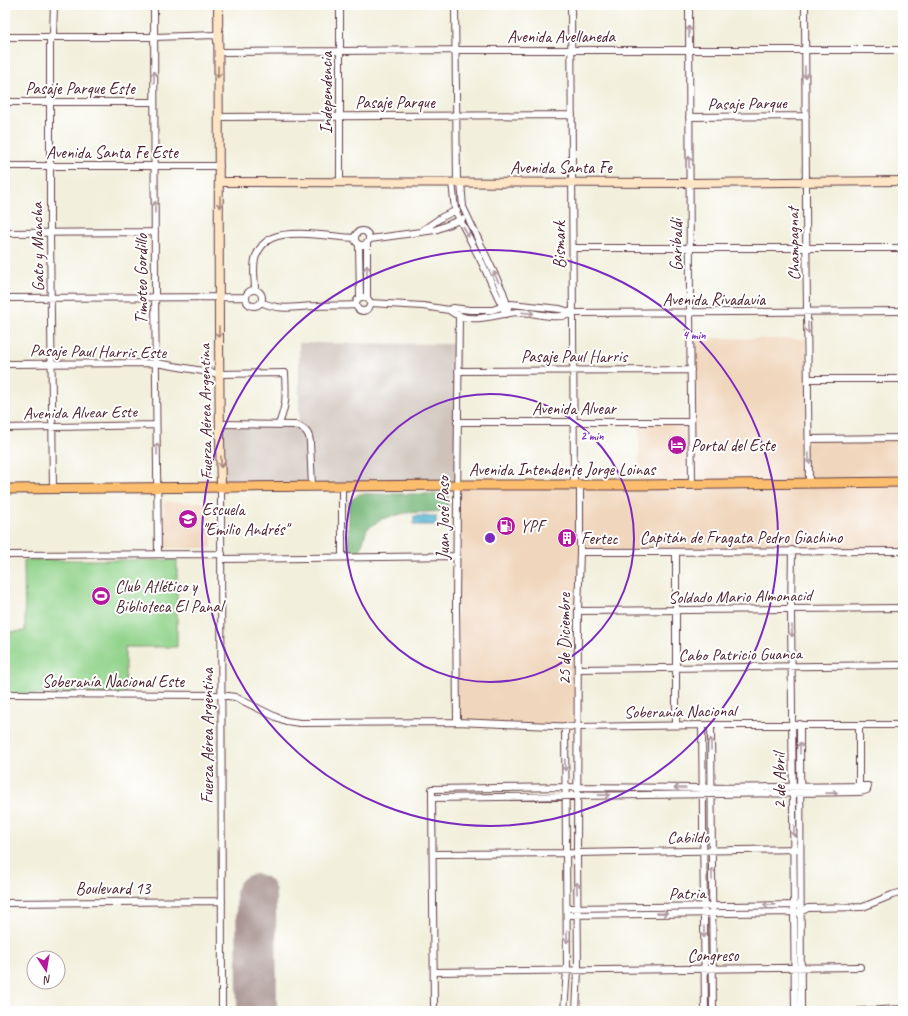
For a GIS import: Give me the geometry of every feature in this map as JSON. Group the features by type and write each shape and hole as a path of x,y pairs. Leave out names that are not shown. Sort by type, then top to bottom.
{"main road":[{"name":"Avenida Intendente Jorge Loinas","path":"5,489 53,490 903,482"}],"street":[{"name":"Gato y Mancha","path":"53,490 53,364 50,233 50,37 53,34 54,5"},
{"name":"Timoteo Gordillo","path":"154,5 154,232 158,553"},
{"name":"Fuerza Aérea Argentina","path":"218,5 222,556 222,1011"},
{"name":"Independencia","path":"340,5 340,182"},
{"path":"455,5 457,182 455,210 508,314"},
{"name":"Bismark","path":"572,5 574,422 577,485"},
{"name":"Garibaldi","path":"689,5 692,484"},
{"name":"Champagnat","path":"805,5 809,483"},
{"path":"5,37 154,38 216,36 219,52"},
{"name":"Avenida Avellaneda","path":"219,52 455,50 903,50"},
{"name":"Pasaje Parque Este","path":"5,102 154,102"},
{"name":"Pasaje Parque","path":"218,117 572,115"},
{"name":"Pasaje Parque","path":"689,117 806,116"},
{"name":"Avenida Santa Fe Este","path":"5,166 220,166"},
{"name":"Avenida Santa Fe","path":"220,182 689,183 903,181"},
{"path":"457,182 467,216 503,292 505,306"},
{"path":"359,245 362,246 368,242 423,230 455,210 464,208"},
{"path":"423,230 429,231 444,227 467,216"},
{"path":"355,238 358,232 363,231 369,235 369,301"},
{"path":"5,233 154,232"},
{"path":"255,290 256,256 264,244 273,238 287,235 355,238"},
{"path":"355,238 359,245 360,297 356,301 355,305"},
{"path":"573,248 903,248"},
{"path":"246,297 248,292 255,290 261,294 260,302"},
{"name":"Avenida Rivadavia","path":"5,298 155,296 246,297 247,302 251,305 256,305 260,302 282,308 355,305 358,310 362,312 369,308 369,301"},
{"name":"Avenida Rivadavia","path":"360,297 369,301 449,310 459,315 480,318 522,313 566,317 573,314"},
{"name":"Avenida Rivadavia","path":"449,310 453,308 492,310 511,304 560,309 573,314 903,311"},
{"name":"Juan José Paso","path":"458,722 457,485 459,315"},
{"name":"Pasaje Paul Harris Este","path":"5,364 156,363 220,374 285,372 287,399 286,408 279,424"},
{"name":"Pasaje Paul Harris","path":"458,371 691,370"},
{"path":"808,379 903,379"},
{"name":"Avenida Alvear","path":"458,422 691,422"},
{"path":"220,424 296,425 306,430 310,436 312,487"},
{"name":"Avenida Alvear Este","path":"5,428 156,425"},
{"path":"809,439 903,438"},
{"name":"25 de Diciembre","path":"576,1011 578,970 577,788 578,611 580,552 577,485"},
{"path":"342,487 342,558"},
{"name":"Capitán de Fragata Pedro Giachino","path":"580,552 792,550 903,551"},
{"name":"2 de Abril","path":"792,550 791,610 793,790 797,849"},
{"path":"676,552 676,725"},
{"path":"5,555 158,553 222,556 342,558 457,556"},
{"name":"Soldado Mario Almonacid","path":"578,611 903,608"},
{"name":"Cabo Patricio Guanca","path":"578,669 903,666"},
{"name":"Soberanía Nacional Este","path":"5,694 221,695 235,697 281,719 300,723 458,722"},
{"name":"Soberanía Nacional","path":"458,722 578,727 793,724 903,725"},
{"name":"2 de Abril","path":"795,1011 797,969 797,849 800,790 800,724"},
{"path":"702,725 705,1011"},
{"path":"710,725 713,1011"},
{"path":"855,792 859,786 859,725"},
{"path":"564,1011 567,970 565,726"},
{"path":"434,1005 432,789 565,787 703,791 800,790 855,792 867,790 868,786 800,790"},
{"path":"432,798 565,797 703,791"},
{"name":"Cabildo","path":"433,854 797,849"},
{"name":"Patria","path":"567,911 863,907 903,892"},
{"name":"Boulevard 13","path":"5,903 222,901"},
{"name":"Congreso","path":"434,972 797,969 860,967"},
{"name":"2 de Abril","path":"797,969 801,1011"},
{"path":"860,1011 903,1009"}],"shaded area":[{"path":"690,338 806,339 809,439 903,438 903,550 580,552 578,727 457,722 457,485 639,485 639,422 691,422"},
{"path":"299,343 459,344 457,485 221,487 220,424 279,424 299,421"},
{"name":"Escuela \"Emilio Andrés\"","path":"166,502 201,502 211,508 212,548 165,548 164,504"}],"green space":[{"path":"359,494 448,494 448,511 405,513 382,519 367,529 359,554 348,553 349,502"},
{"name":"Club Atlético y Biblioteca El Panal","path":"24,560 177,560 177,647 125,647 125,694 5,694 5,632 25,631"}],"water":[{"path":"414,516 436,516 436,525 414,525"}],"runway":[{"path":"256,894 257,1011"}],"place":[{"name":"Portal del Este","path":"677,445"},
{"name":"Escuela \"Emilio Andrés\"","path":"188,519"},
{"name":"YPF","path":"506,526"},
{"name":"Fertec","path":"567,538"},
{"name":"Club Atlético y Biblioteca El Panal","path":"101,596"}]}
